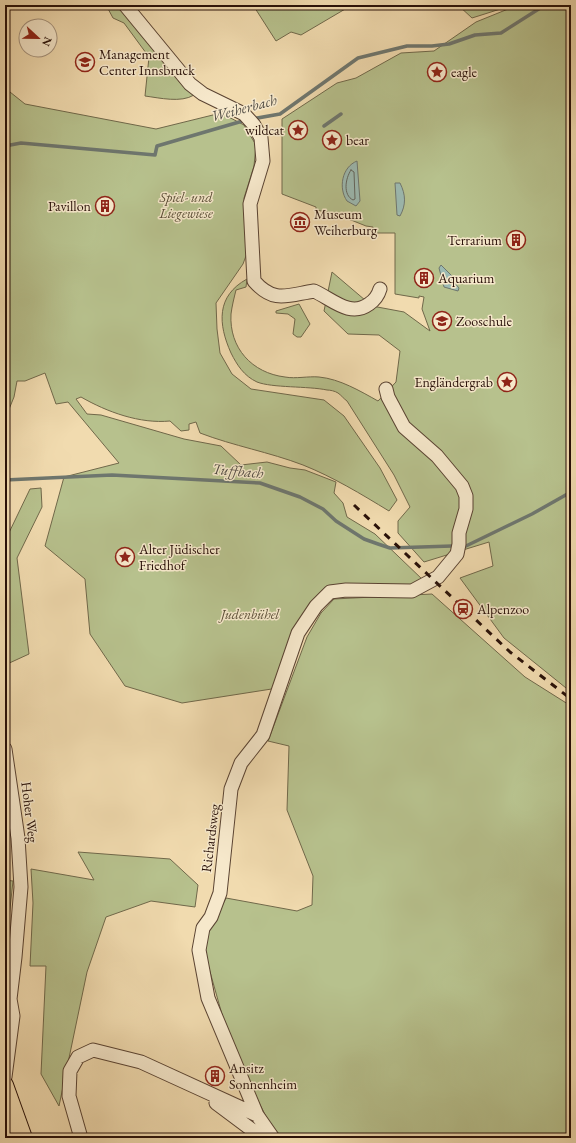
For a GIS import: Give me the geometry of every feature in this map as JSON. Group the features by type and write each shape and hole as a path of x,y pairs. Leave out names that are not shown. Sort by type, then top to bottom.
{"main road":[{"path":"5,1085 24,1138"},
{"path":"8,1135 11,1104"}],"street":[{"path":"125,5 190,84 203,94 244,114 259,132 263,161 250,204 254,281 264,292 273,296 283,297 314,291 338,306 358,309 363,308 376,298 380,289"},
{"name":"Richardsweg","path":"273,1138 257,1115 208,998 199,950 203,928 211,917 220,893 232,789 241,763 263,735 298,633 316,606 330,592 346,590 412,591 438,577 457,554 459,533 466,509 466,496 462,486 437,456 404,427 388,397 386,389"},
{"name":"Hoher Weg","path":"5,750 18,838 21,886 16,952 7,1004 13,1016 5,1077"},
{"path":"81,1138 69,1096 70,1071 78,1057 93,1050 141,1062 257,1115"},
{"path":"199,1089 263,1138"}],"green space":[{"path":"106,5 119,5 182,85 194,95 183,99 164,99 145,96 149,57 124,23 113,18"},
{"path":"253,5 352,5 301,35 291,32 276,41"},
{"path":"458,5 513,5 472,18"},
{"path":"518,5 571,5 571,692 504,638 460,578 493,566 489,542 424,562 398,533 398,521 410,507 394,475 347,401 338,393 332,391 264,384 252,380 241,370 233,357 227,342 222,321 222,312 225,302 237,286 247,279 246,287 236,290 232,305 231,326 234,338 239,348 245,357 253,364 273,375 293,378 319,377 335,380 378,401 396,382 400,351 379,335 348,334 324,311 332,272 372,306 404,312 430,331 422,309 424,297 419,296 419,298 395,294 395,233 374,233 373,227 366,226 336,214 316,210 316,207 282,194 282,119 337,83 356,78 401,53 434,51 476,22"},
{"path":"5,88 25,104 156,129 221,113 244,125 256,145 254,166 244,198 247,253 243,264 216,303 220,353 232,374 251,389 324,400 344,416 380,468 397,500 389,511 336,480 303,465 200,433 196,422 189,424 189,430 181,431 170,421 147,421 136,419 102,408 81,397 76,399 87,414 101,415 184,439 221,446 241,465 267,462 305,470 336,482 334,493 343,503 347,517 375,534 423,580 412,587 318,598 278,688 182,703 125,686 90,634 85,579 45,546 64,477 119,463 68,402 56,404 45,373 25,381 17,381 14,397 5,419"},
{"path":"299,304 310,324 301,337 297,337 293,334 295,319 288,314 276,313 276,311"},
{"path":"41,488 42,507 17,558 29,654 5,665 5,541 30,489"},
{"path":"432,594 525,677 571,706 571,1138 277,1138 232,1050 205,954 207,935 226,898 297,911 312,905 313,876 287,810 289,746 268,741 307,637 321,613 334,599"},
{"path":"78,852 170,859 198,885 195,907 151,901 106,917 87,972 59,1106 41,1074 46,966 30,966 33,903 31,869 94,880"},
{"path":"5,880 13,881 7,936 5,936"}],"water":[{"path":"357,161 360,201 356,206 347,201 344,196 342,184 348,168"},
{"path":"395,183 400,183 404,196 404,204 400,216 397,215"},
{"path":"441,265 453,277 453,281 459,288 458,291 444,287 439,268"}],"waterway":[{"name":"Weiherbach","path":"252,119 280,114 358,58 407,46 449,44 475,35 501,33 545,5"},
{"path":"324,126 341,114"},
{"name":"Weiherbach","path":"5,146 21,143 155,155 157,146 246,120"},
{"name":"Tuffbach","path":"5,480 112,475 260,483 300,497 323,509 336,521 364,539 390,548 452,546"},
{"name":"Tuffbach","path":"466,546 532,514 571,492"}],"railway":[{"path":"354,505 510,652 571,699"}],"place":[{"name":"Management Center Innsbruck","path":"85,62"},
{"name":"eagle","path":"437,72"},
{"name":"wildcat","path":"298,130"},
{"name":"bear","path":"332,140"},
{"name":"Pavillon","path":"105,206"},
{"name":"Museum Weiherburg","path":"300,222"},
{"name":"Terrarium","path":"516,240"},
{"name":"Aquarium","path":"424,278"},
{"name":"Zooschule","path":"442,321"},
{"name":"Engländergrab","path":"507,382"},
{"name":"Alter Jüdischer Friedhof","path":"125,557"},
{"name":"Alpenzoo","path":"463,609"},
{"name":"Ansitz Sonnenheim","path":"215,1076"}],"park label":[{"name":"Spiel- und Liegewiese","path":"186,206"},
{"name":"Judenbühel","path":"250,614"}]}
